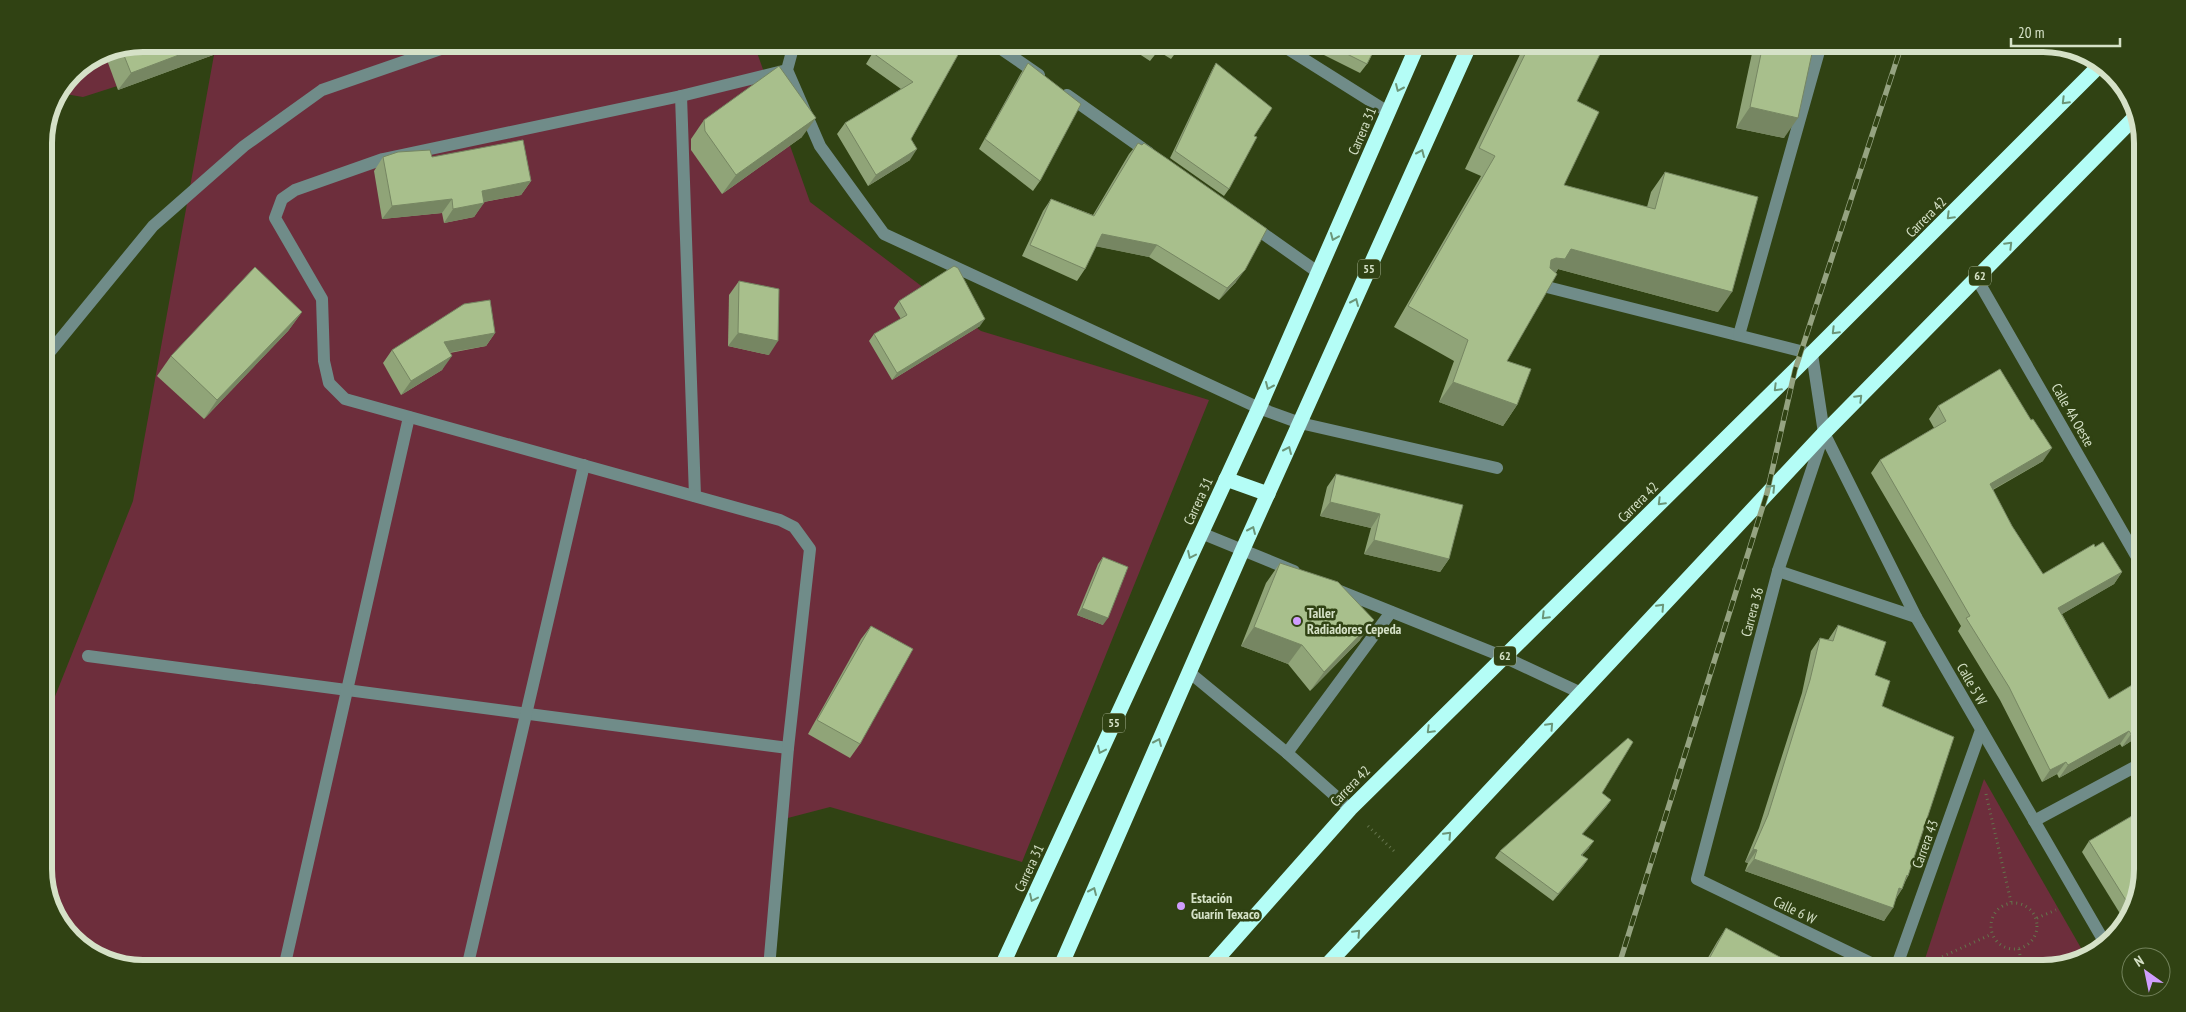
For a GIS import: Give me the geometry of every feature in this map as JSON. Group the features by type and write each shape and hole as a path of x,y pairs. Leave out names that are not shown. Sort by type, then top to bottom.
{"highway":[{"name":"Carrera 31","path":"1006,959 1259,408 1414,52"},
{"name":"55","path":"1064,959 1243,549 1466,52"},
{"name":"Carrera 42","path":"1217,959 1350,809 1812,354 2096,70"},
{"name":"62","path":"1332,959 1824,433 2131,121"},
{"path":"1226,479 1268,494"}],"street":[{"path":"1293,52 1388,112"},
{"path":"1738,335 1819,52"},
{"path":"53,348 153,226 244,146 322,90 429,53"},
{"path":"792,53 788,70 820,146 884,234 1259,408 1300,423 1497,468"},
{"path":"1006,53 1156,158"},
{"path":"770,959 788,748 810,549 794,527 780,520 345,399 329,383 324,361 322,299 275,218 282,199 295,190 383,159 681,96 788,70"},
{"path":"681,96 695,496"},
{"path":"1238,215 1319,273"},
{"name":"Calle 4A Oeste","path":"1977,279 2134,551"},
{"path":"1543,286 1812,354"},
{"name":"Carrera 36","path":"1697,879 1778,571 1824,433 1812,354"},
{"path":"286,959 408,416"},
{"name":"Calle 5 W","path":"1824,433 1916,617 2102,938"},
{"path":"469,959 584,465"},
{"path":"1202,533 1304,575"},
{"path":"1778,571 1916,617"},
{"path":"1321,583 1504,657 1581,693"},
{"path":"1287,753 1391,612"},
{"path":"88,656 788,748"},
{"path":"1189,672 1287,753 1350,809"},
{"name":"Carrera 43","path":"1899,959 1981,730"},
{"path":"2034,821 2134,766"},
{"name":"Calle 6 W","path":"1697,879 1862,959"}],"path":[{"path":"1981,798 1984,788"},
{"path":"1984,788 1994,804"},
{"path":"1984,788 2011,902"},
{"path":"1350,809 1415,871"},
{"path":"2011,902 2028,906 2037,918 2035,938 2019,949 2003,946 1992,934 1993,914 2011,902"},
{"path":"2050,902 2059,918"},
{"path":"1940,959 1992,934"},
{"path":"2019,949 2021,959"},
{"path":"1901,955 1910,959"}],"shaded area":[{"path":"137,53 757,53 810,202 981,331 1209,400 1022,862 830,807 784,819 768,959 131,959 108,953 88,941 71,924 59,904 54,886 53,701 133,501 214,55 83,97 67,94 83,75 108,59"},
{"path":"1984,779 2082,950 2055,959 1925,959"}],"building":[{"path":"1344,52 1373,52 1367,64"},
{"path":"1526,52 1601,52 1577,101 1599,112 1564,185 1655,209 1665,172 1758,197 1732,292 1571,249 1565,259 1556,258 1551,260 1550,268 1557,274 1507,361 1531,369 1517,405 1453,382 1468,340 1408,306 1495,156 1479,148"},
{"path":"1761,52 1812,52 1798,118 1750,107"},
{"path":"184,53 131,73 124,55"},
{"path":"873,53 959,53 911,139 917,149 876,175 845,123 913,82"},
{"path":"1028,63 1081,104 1040,181 985,139"},
{"path":"1216,63 1272,108 1254,136 1257,137 1229,189 1175,151"},
{"path":"779,66 816,118 736,175 705,131 704,120"},
{"path":"523,140 531,181 482,191 484,203 453,209 452,199 392,206 383,157 398,152 430,150 432,157"},
{"path":"1138,143 1142,145 1144,143 1267,229 1245,270 1227,288 1157,245 1102,234 1085,269 1030,245 1051,199 1094,216"},
{"path":"954,266 958,268 985,319 897,373 874,334 907,315 899,301"},
{"path":"255,267 302,312 217,400 171,356"},
{"path":"739,281 779,289 778,341 738,333"},
{"path":"490,300 495,333 444,342 452,356 411,381 392,350 464,304"},
{"path":"2000,369 2031,420 2033,419 2052,448 1990,484 2012,526 2043,574 2094,544 2095,547 2103,542 2122,572 2058,608 2109,699 2134,684 2134,732 2131,734 2129,731 2068,765 2066,762 2050,770 2009,687 1966,618 1970,616 1880,460 1946,421 1938,406"},
{"path":"1336,474 1463,505 1449,559 1374,540 1380,514 1330,502"},
{"path":"1103,557 1128,567 1108,618 1082,608"},
{"name":"Taller Radiadores Cepeda","path":"1280,563 1338,582 1374,620 1324,672 1302,645 1254,627"},
{"path":"1838,625 1886,642 1875,675 1890,681 1882,706 1954,737 1908,876 1902,889 1899,888 1893,908 1754,859 1757,850 1753,849 1768,815 1810,680 1820,638 1833,641"},
{"path":"871,626 913,649 860,744 817,720"},
{"path":"1628,738 1633,742 1602,793 1611,800 1582,834 1594,841 1581,855 1588,859 1558,894 1500,851"},
{"path":"2134,815 2134,869 2127,903 2089,841"},
{"path":"1726,928 1783,959 1709,959"}],"railway":[{"path":"1621,959 1767,493 1795,370 1899,52"}],"place":[{"name":"Taller Radiadores Cepeda","path":"1297,621"},
{"name":"Estación Guarín Texaco","path":"1181,906"}]}
